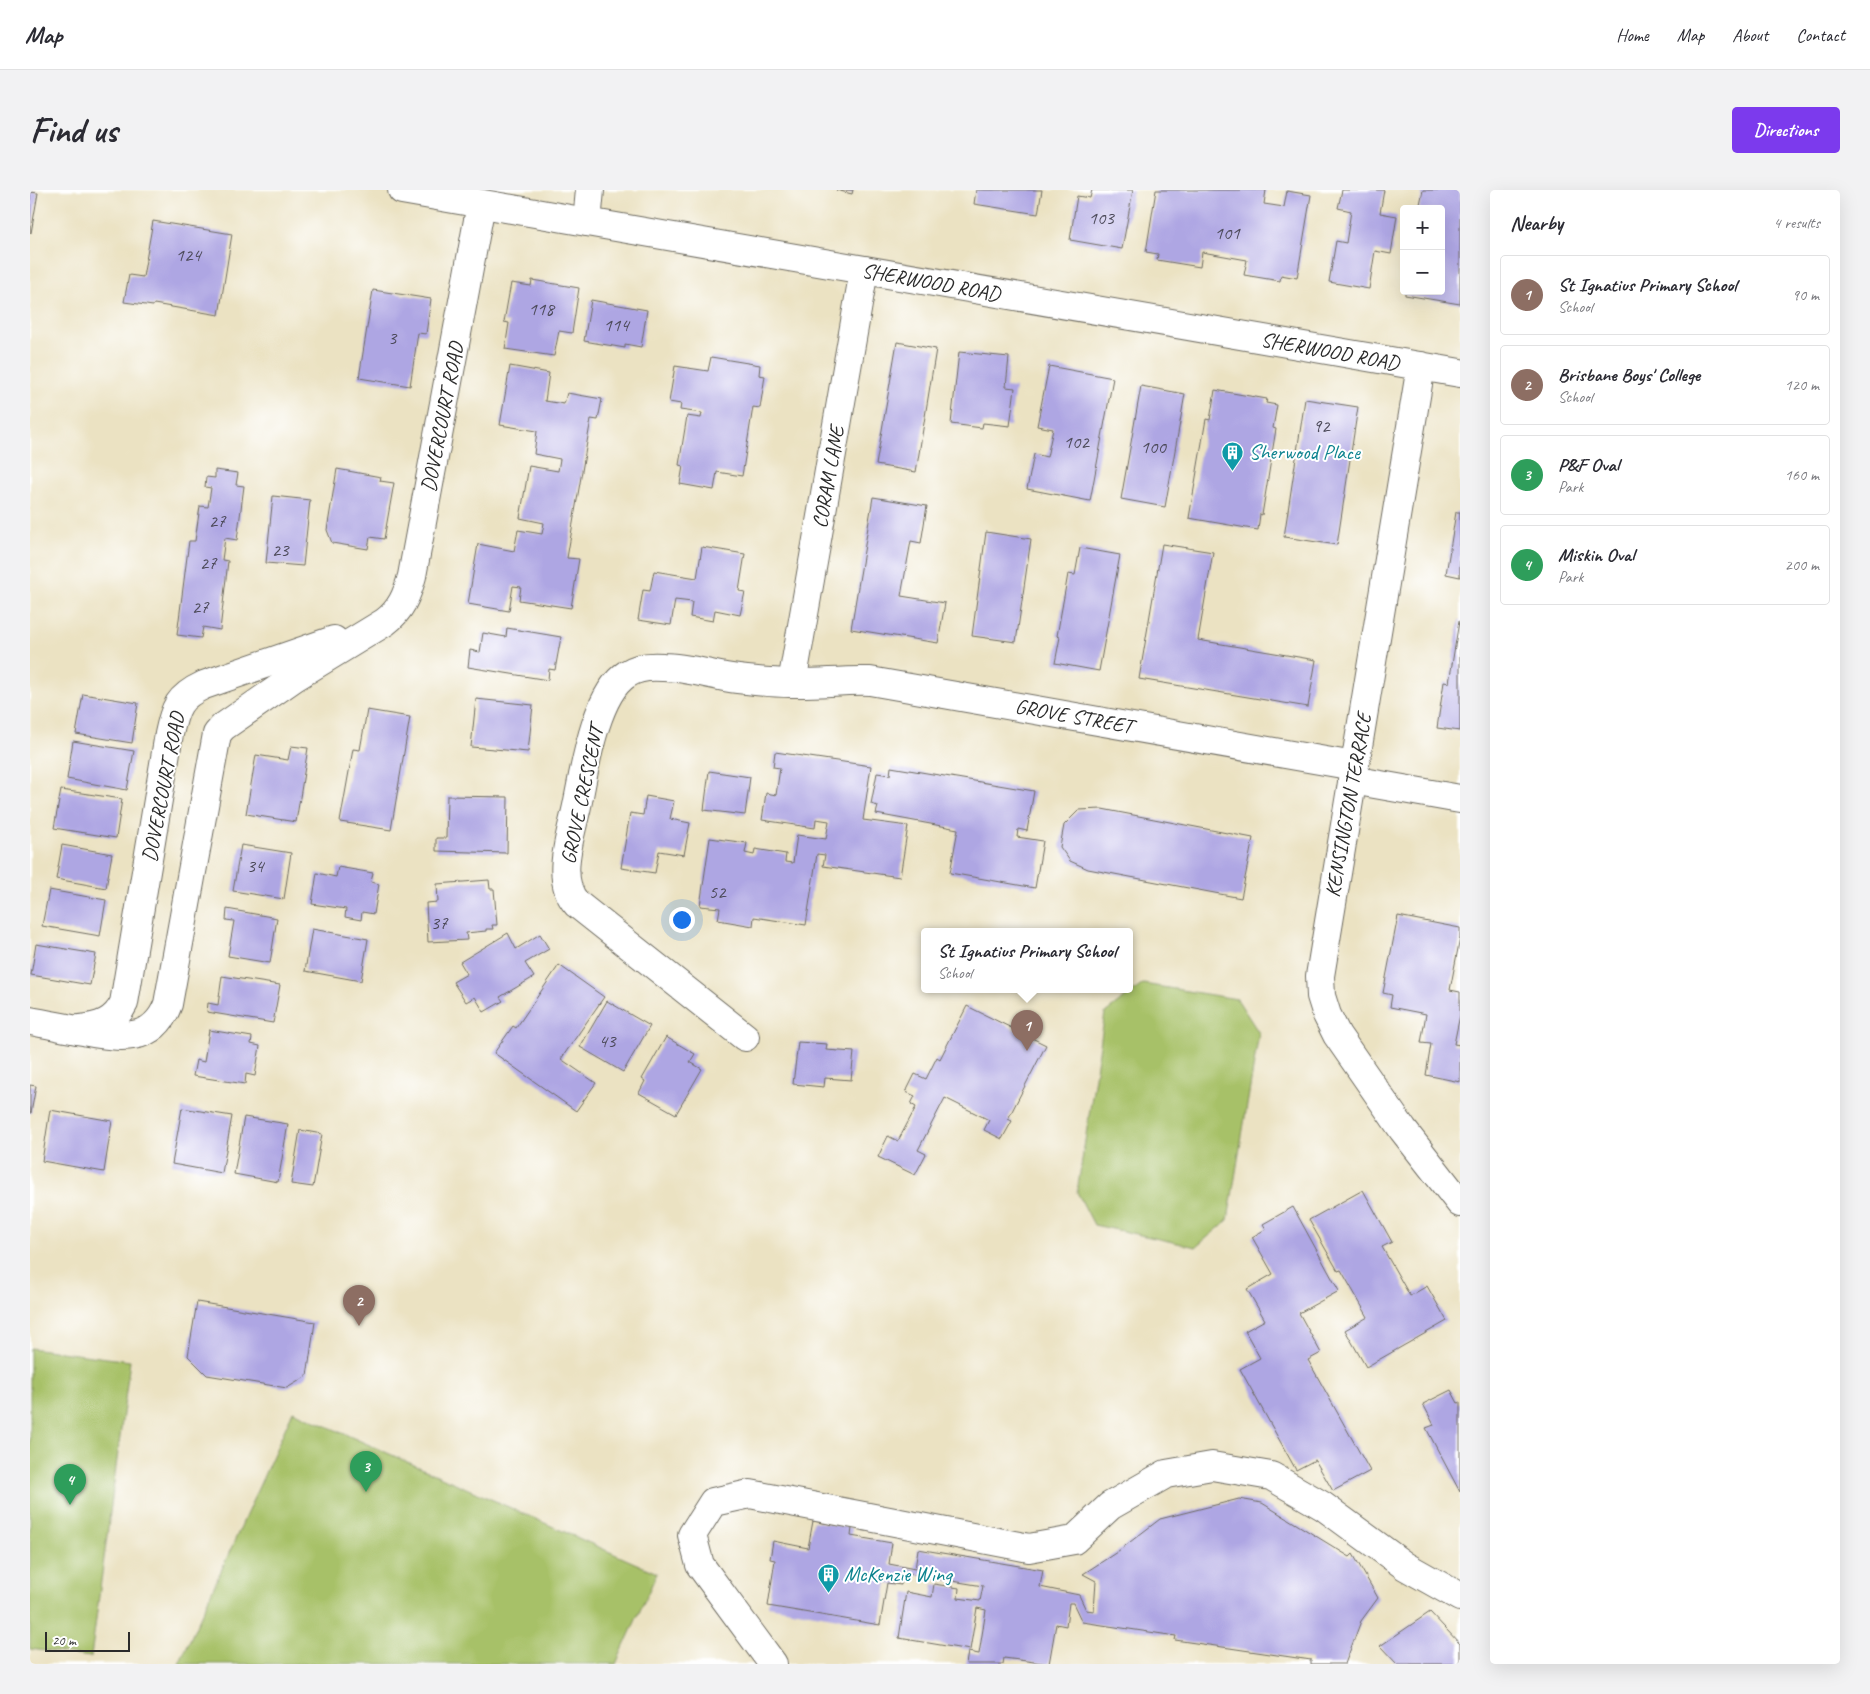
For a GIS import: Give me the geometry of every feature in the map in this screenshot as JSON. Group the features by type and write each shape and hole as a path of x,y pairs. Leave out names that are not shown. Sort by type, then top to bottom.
{"street":[{"name":"SHERWOOD ROAD","path":"402,190 1460,373"},
{"path":"587,222 590,190"},
{"name":"DOVERCOURT ROAD","path":"30,1021 117,1036 130,1036 146,1031 159,1021 166,1010 213,750 219,731 295,677 385,622 395,614 403,603 412,576 481,204"},
{"name":"CORAM LANE","path":"792,683 864,270"},
{"name":"KENSINGTON TERRACE","path":"1422,366 1321,959 1320,976 1321,996 1327,1015 1337,1035 1403,1130 1460,1204"},
{"name":"DOVERCOURT ROAD","path":"76,1029 94,1027 108,1022 118,1014 124,1003 169,734 181,699 187,693 219,680 362,632 385,622"},
{"name":"GROVE CRESCENT","path":"745,1037 577,904 568,892 565,878 566,865 590,745 600,711 612,689 626,674 643,668 664,666 736,679 792,683"},
{"name":"GROVE STREET","path":"792,683 844,680 870,681 1353,773 1460,799"},
{"path":"773,1664 700,1565 692,1535 713,1502 750,1494 1030,1548 1074,1540 1110,1506 1166,1474 1212,1466 1271,1476 1323,1506 1405,1566 1460,1597"}],"green space":[{"path":"1143,984 1237,999 1259,1033 1228,1220 1196,1247 1094,1225 1077,1192 1105,1013"},
{"path":"30,1348 130,1361 91,1657 30,1649"},
{"path":"293,1411 657,1573 616,1664 179,1664"}],"building":[{"path":"836,190 853,190 852,194"},
{"path":"976,190 1042,190 1038,214 974,204"},
{"path":"1092,190 1133,190 1122,249 1070,240 1077,196 1090,198"},
{"path":"1156,190 1266,190 1264,204 1284,207 1287,191 1311,195 1297,278 1281,275 1280,281 1244,275 1247,260 1202,252 1200,267 1157,260 1158,254 1146,252"},
{"path":"1342,190 1384,190 1380,213 1397,216 1391,254 1375,251 1369,289 1329,282 1336,241 1346,243 1351,211 1338,208"},
{"path":"1423,190 1460,190 1460,304 1405,295 1445,295 1445,205 1420,205"},
{"path":"30,192 38,193 31,233 30,232"},
{"path":"153,221 232,234 219,315 154,304 153,306 124,302 129,275 143,277"},
{"path":"532,280 579,288 572,333 559,331 554,356 505,349 509,323 504,322 511,283 531,286"},
{"path":"373,290 431,299 426,334 418,333 410,386 359,378"},
{"path":"591,300 647,310 641,347 625,344 625,348 584,341"},
{"path":"897,342 936,349 916,472 876,465"},
{"path":"959,352 1009,357 1006,387 1015,388 1010,426 983,423 982,428 951,424"},
{"path":"711,357 760,365 759,375 765,376 760,408 753,407 742,476 717,472 714,490 680,484 683,466 679,465 687,416 701,418 702,413 680,410 681,404 669,402 675,366 708,371"},
{"path":"510,366 549,373 545,401 564,404 567,393 602,399 598,420 591,419 567,558 579,559 571,608 519,600 521,587 513,586 509,611 468,604 478,544 514,551 518,530 542,534 544,523 520,518 529,466 558,471 560,459 534,454 537,431 500,425"},
{"path":"1049,366 1113,378 1090,501 1027,489 1034,454 1047,457 1053,429 1037,426"},
{"path":"1141,386 1185,394 1165,507 1121,499"},
{"name":"Sherwood Place","path":"1215,390 1267,399 1266,403 1277,405 1273,428 1276,429 1258,530 1189,518 1206,419 1210,420"},
{"path":"1305,399 1358,407 1337,545 1284,537"},
{"path":"337,469 381,477 380,481 394,483 384,539 370,537 368,549 332,543 327,530"},
{"path":"215,470 238,473 236,485 244,486 237,540 225,538 222,560 228,561 220,630 203,627 201,638 177,635 189,541 195,541 200,506 208,507 211,488 205,487 206,477 215,478"},
{"path":"273,496 310,500 303,566 266,563"},
{"path":"873,497 927,506 921,543 911,541 901,596 945,603 938,643 851,629"},
{"path":"1456,512 1460,512 1460,577 1446,574"},
{"path":"986,532 1031,539 1016,642 972,636"},
{"path":"1162,544 1213,552 1198,640 1316,660 1308,707 1139,679"},
{"path":"702,547 745,554 739,591 745,592 740,615 715,610 713,621 690,617 692,602 675,600 671,625 638,620 643,590 650,591 654,571 697,578"},
{"path":"1080,548 1120,555 1099,671 1055,663 1060,637 1057,636 1068,574 1075,575"},
{"path":"1459,621 1460,731 1437,728 1444,682 1449,683"},
{"path":"507,628 561,637 555,670 549,669 548,680 468,667 470,650 480,652 483,633 506,637"},
{"path":"83,694 138,703 132,743 76,734"},
{"path":"476,699 533,705 528,752 471,747"},
{"path":"367,710 410,717 391,830 340,822 353,749 360,750"},
{"path":"73,741 134,751 127,790 67,779"},
{"path":"291,746 308,748 296,822 246,814 256,755 288,760"},
{"path":"775,752 871,766 863,820 908,826 900,877 823,866 825,855 817,854 806,925 754,917 753,926 718,920 720,908 700,906 710,838 747,843 745,853 754,855 755,849 786,854 785,862 793,863 797,835 826,839 829,821 816,819 815,828 762,820 766,793 776,795 780,768 773,767"},
{"path":"891,767 1034,791 1027,831 1018,829 1017,837 1043,841 1035,888 950,873 958,829 876,814 878,806 871,804 877,773 890,775"},
{"path":"709,771 750,777 745,815 704,810"},
{"path":"61,790 122,799 116,838 54,828"},
{"path":"447,796 508,797 507,853 436,851 436,838 446,838"},
{"path":"646,796 674,801 670,819 690,823 684,855 659,851 655,873 621,868 630,813 643,815"},
{"path":"1102,809 1253,838 1241,898 1088,869 1070,861 1060,847 1064,825 1079,810"},
{"path":"62,845 112,854 106,888 56,879"},
{"path":"241,845 291,853 284,899 233,891"},
{"path":"338,867 373,873 371,882 379,884 374,914 362,912 361,920 345,917 346,909 312,904 317,873 336,877"},
{"path":"489,880 490,889 494,889 497,925 492,925 493,929 486,929 486,931 466,933 467,940 428,942 426,903 438,902 437,884"},
{"path":"49,890 106,900 100,936 42,926"},
{"path":"227,909 277,918 270,963 228,956 234,921 226,920"},
{"path":"1398,916 1460,928 1460,938 1450,990 1460,992 1460,1015 1454,1044 1460,1045 1460,1082 1426,1075 1431,1044 1421,1043 1426,1014 1390,1007 1392,995 1383,993"},
{"path":"312,929 368,939 361,981 305,971"},
{"path":"508,933 516,949 540,934 549,949 525,963 534,977 500,997 503,1001 484,1012 475,997 466,1002 453,982 467,974 460,962"},
{"path":"36,944 96,954 90,985 31,975"},
{"path":"559,965 604,997 561,1059 596,1083 576,1111 494,1053 513,1026 516,1028"},
{"path":"222,976 280,985 273,1023 207,1012 208,1003 218,1005"},
{"path":"607,1001 650,1026 623,1072 580,1047"},
{"path":"967,1006 1046,1045 1008,1119 1012,1121 1002,1139 984,1130 989,1120 945,1098 918,1150 926,1154 915,1175 878,1157 888,1136 898,1141 916,1107 911,1104 915,1096 906,1092 915,1074 926,1079 937,1057 940,1059"},
{"path":"209,1030 252,1037 251,1044 260,1046 255,1076 246,1074 245,1084 193,1076 196,1060 204,1062"},
{"path":"666,1037 695,1054 690,1062 702,1069 676,1114 639,1093 645,1081 642,1079"},
{"path":"798,1042 827,1044 826,1050 854,1052 851,1080 825,1078 824,1087 793,1084"},
{"path":"30,1085 36,1086 31,1113 30,1113"},
{"path":"182,1108 232,1116 222,1173 172,1164"},
{"path":"50,1110 112,1121 104,1172 42,1161"},
{"path":"244,1117 288,1124 278,1182 234,1174"},
{"path":"300,1130 322,1134 313,1187 291,1184"},
{"path":"1363,1190 1392,1242 1382,1247 1410,1296 1427,1286 1447,1321 1366,1367 1345,1330 1368,1317 1341,1270 1338,1271 1309,1220"},
{"path":"1293,1207 1339,1291 1299,1313 1321,1353 1308,1360 1370,1471 1333,1491 1315,1460 1296,1470 1240,1369 1260,1358 1245,1331 1265,1320 1247,1289 1273,1274 1252,1237 1266,1229 1263,1224"},
{"path":"197,1302 315,1322 307,1376 287,1388 207,1375 188,1356"},
{"path":"1451,1390 1458,1403 1460,1402 1460,1492 1426,1428 1434,1425 1423,1404"},
{"path":"1239,1499 1262,1503 1350,1557 1353,1554 1378,1598 1361,1621 1345,1664 1311,1664 1311,1660 1175,1640 1176,1636 1082,1622 1073,1603 1069,1603 1066,1626 1056,1624 1049,1664 1004,1658 1003,1664 966,1664 968,1652 979,1654 986,1610 977,1608 970,1650 899,1638 906,1592 932,1597 934,1584 959,1588 958,1598 980,1601 983,1586 903,1573 901,1585 887,1583 880,1625 768,1606 775,1560 770,1559 773,1541 808,1548 813,1521 852,1528 851,1536 892,1543 889,1564 915,1569 918,1549 1043,1570 1040,1587 1079,1595 1086,1610 1094,1611 1096,1581 1083,1574 1117,1552 1160,1519"},
{"path":"1430,1612 1460,1644 1460,1664 1397,1664 1380,1646"}],"place":[{"name":"Sherwood Place","path":"1233,471"},
{"name":"St Ignatius Primary School","path":"1027,1051"},
{"name":"Brisbane Boys' College","path":"359,1326"},
{"name":"P&F Oval","path":"366,1492"},
{"name":"Miskin Oval","path":"70,1505"},
{"name":"McKenzie Wing","path":"828,1593"}]}
